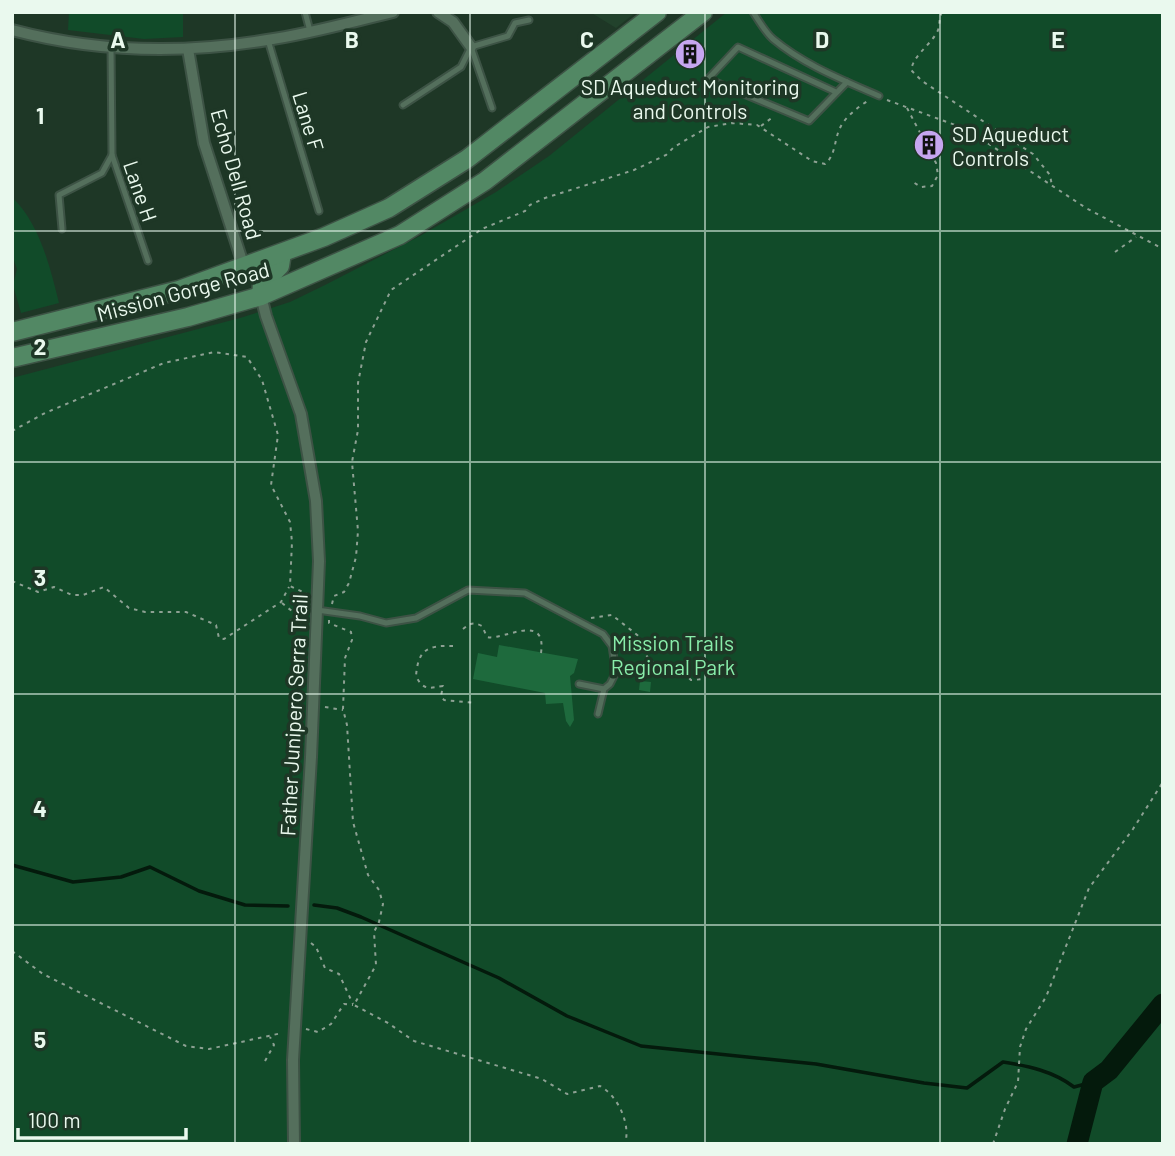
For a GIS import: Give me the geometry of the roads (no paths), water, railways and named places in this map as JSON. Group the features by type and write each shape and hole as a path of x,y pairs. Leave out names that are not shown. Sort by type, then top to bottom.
{"main road":[{"name":"Mission Gorge Road","path":"12,332 179,290 282,253 389,208 467,159 657,12"},
{"name":"Mission Gorge Road","path":"12,358 188,317 261,296 400,235 485,181 703,12"},
{"path":"261,296 262,284 280,266 282,253"}],"street":[{"path":"12,30 44,38 137,49 188,49 268,40 393,12"},
{"path":"438,12 453,22 471,47"},
{"name":"Echo Dell Road","path":"188,49 205,143 244,267"},
{"name":"Father Junipero Serra Trail","path":"261,296 301,415 316,501 317,625 293,1060 294,1144"}],"lane":[{"path":"305,12 310,31"},
{"path":"753,12 771,37 821,70 879,96"},
{"path":"403,105 461,67 471,47 508,36 515,23 529,20"},
{"name":"Lane F","path":"268,40 319,211"},
{"name":"Lane H","path":"111,46 112,155 148,261"},
{"path":"471,47 492,108"},
{"path":"836,92 738,47 708,79 809,121 846,82"},
{"path":"62,229 59,195 102,173 112,155"},
{"path":"317,610 386,623 416,618 468,590 525,593 603,634 612,646 616,672 604,689 598,714"},
{"path":"579,684 604,689"}],"waterway":[{"path":"12,865 73,882 121,877 150,867 199,891 245,905 288,906"},
{"path":"314,905 337,908 361,917 499,978 567,1016 641,1046 816,1064 967,1088 1003,1062 1049,1073 1074,1087 1093,1082"},
{"path":"1077,1144 1093,1082 1109,1070 1163,1004"}],"place":[{"name":"SD Aqueduct Monitoring and Controls","path":"690,54"},
{"name":"SD Aqueduct Controls","path":"929,145"}],"park label":[{"name":"Mission Trails Regional Park","path":"673,654"}]}
